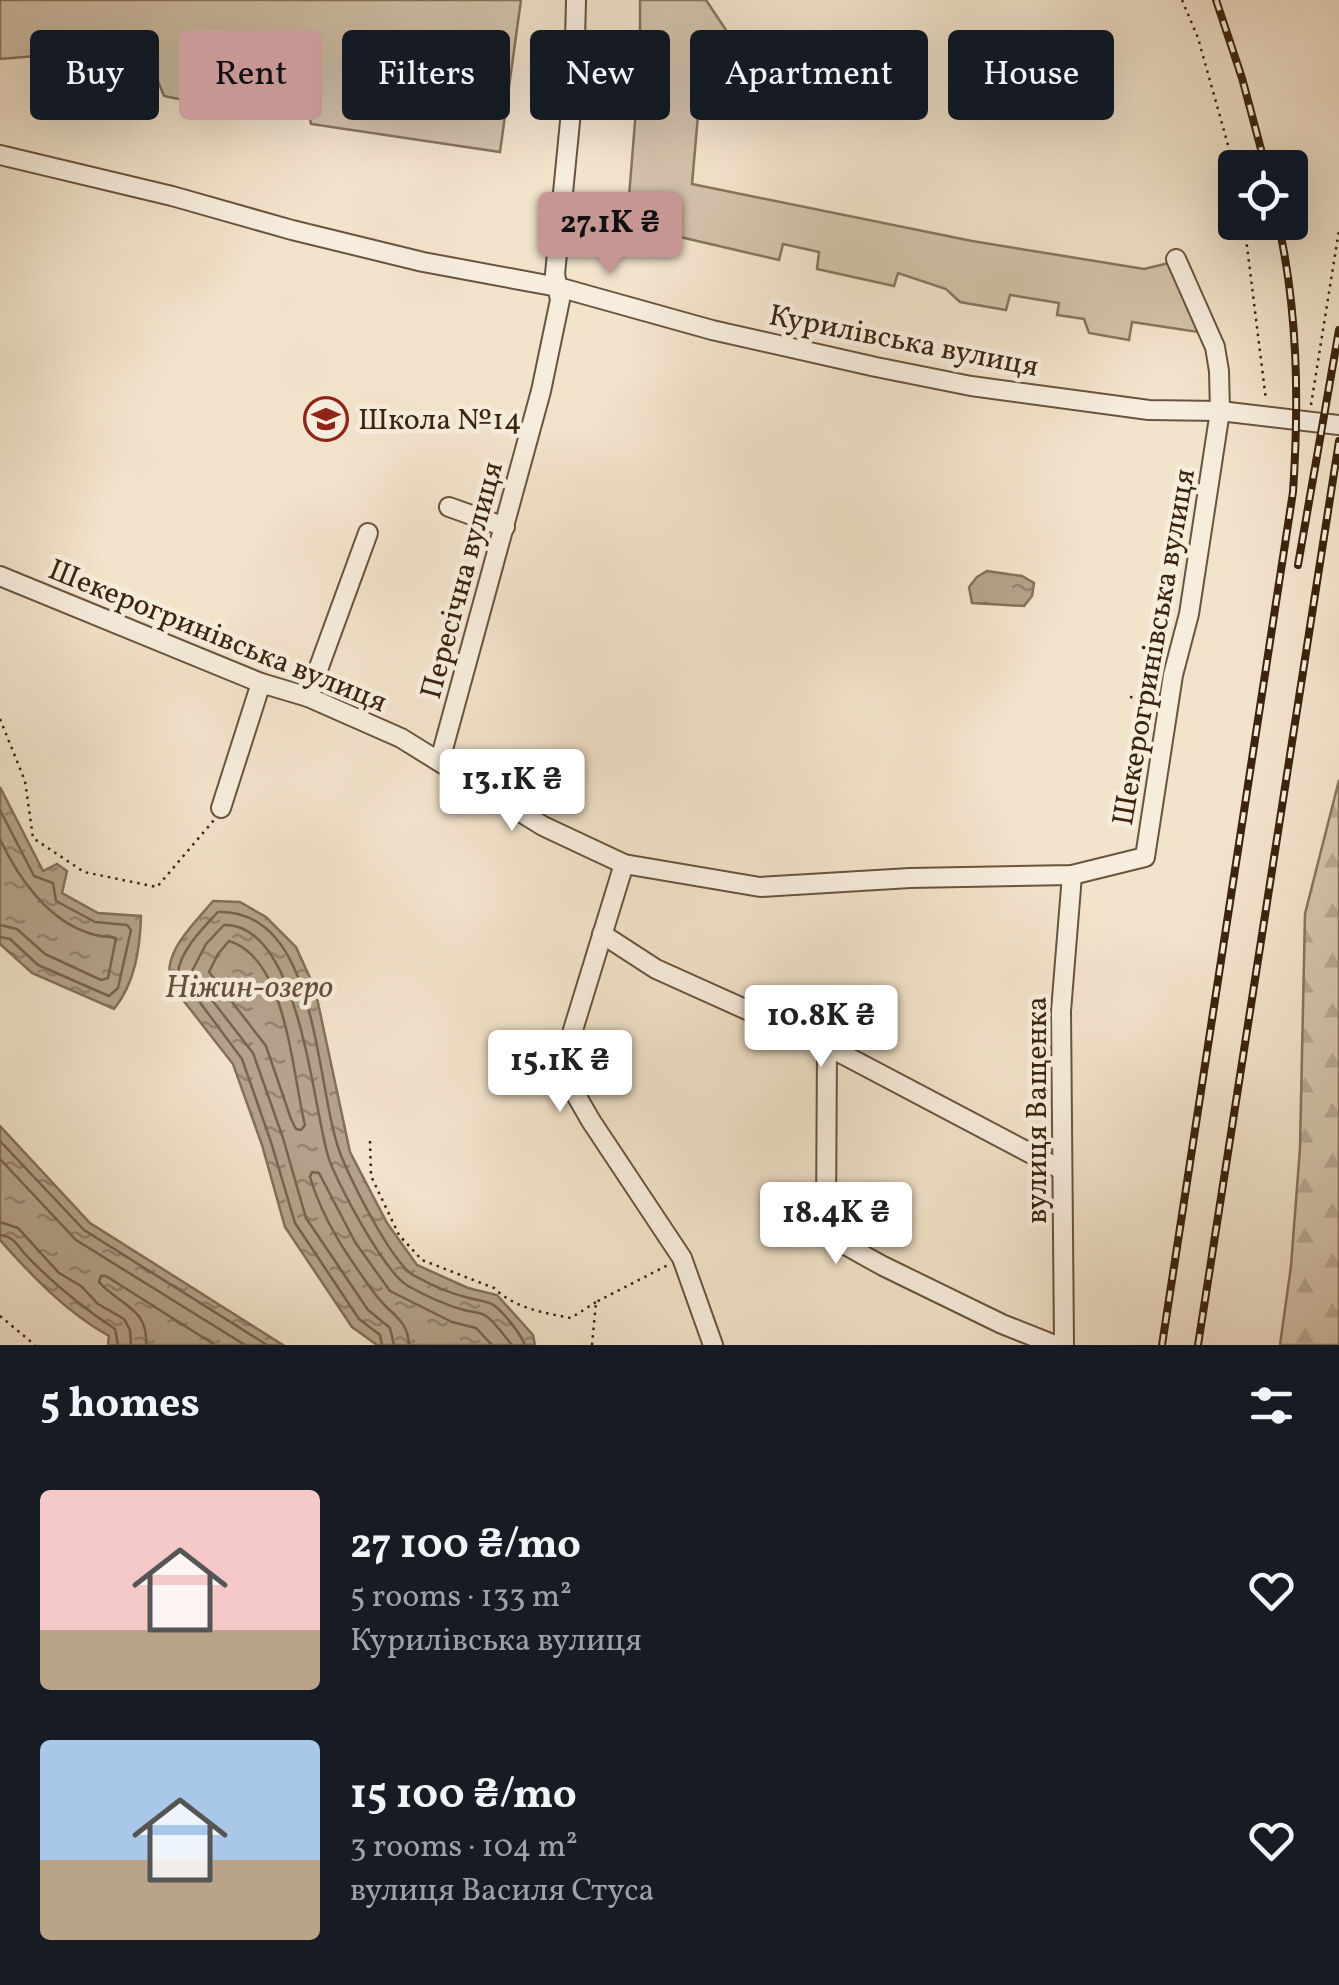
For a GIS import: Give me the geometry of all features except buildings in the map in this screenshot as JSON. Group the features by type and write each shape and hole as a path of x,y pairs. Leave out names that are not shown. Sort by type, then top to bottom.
{"street":[{"name":"Пересічна вулиця","path":"440,760 506,527 560,300 555,274 574,81 576,0"},
{"name":"Курилівська вулиця","path":"0,154 423,262 558,287 712,330 971,386 1149,410 1220,410 1339,425"},
{"name":"Шекерогринівська вулиця","path":"0,576 262,684 308,697 401,738 543,826 624,864 760,888 910,878 1072,875 1146,857 1220,410 1220,371 1215,347 1176,259"},
{"path":"449,508 506,527"},
{"path":"308,697 368,533"},
{"path":"221,808 262,684"},
{"path":"624,864 561,1069 590,1121 682,1258 713,1345"},
{"name":"вулиця Ващенка","path":"1064,1345 1061,1012 1072,875"},
{"path":"602,934 656,969 827,1046 1062,1170"},
{"path":"827,1046 826,1218 836,1235 847,1246 883,1266 1002,1324 1055,1345"}],"path":[{"path":"1182,0 1198,38 1229,150"},
{"path":"1308,421 1339,230"},
{"path":"1246,240 1268,416"},
{"path":"1130,696 1171,702"},
{"path":"0,719 25,780 33,838 84,872 157,887 208,830 221,808"},
{"path":"370,1141 371,1176 386,1214 422,1260 494,1288 502,1297 538,1312 571,1318 682,1258"},
{"path":"592,1345 596,1302"},
{"path":"0,1316 35,1345"}],"green space":[{"path":"0,0 521,0 510,80 510,30 342,30 342,120 504,120 500,152 311,124 310,120 322,120 322,30 179,30 179,99 164,96 159,84 159,30 30,30 30,56 0,59"},
{"path":"640,0 706,0 726,30 690,30 690,120 698,120 692,184 972,241 1144,269 1169,263 1198,332 1132,322 1129,340 1089,333 1084,319 1057,315 1059,303 1010,295 1006,310 960,302 946,289 898,273 894,286 817,269 819,252 783,244 779,260 680,237 681,219 659,214 656,228 627,222 635,120 670,120 670,30 640,30"},
{"path":"1339,780 1339,1345 1280,1345 1300,1148 1305,914"}],"water":[{"path":"987,571 1022,576 1034,583 1032,596 1024,606 972,603 969,587"},
{"name":"Ніжин-озеро","path":"0,787 43,871 57,864 67,871 62,893 98,913 141,916 135,965 114,1009 32,973 0,944"},
{"name":"Ніжин-озеро","path":"213,901 240,902 266,917 296,947 315,989 350,1152 387,1223 417,1265 468,1288 497,1295 533,1335 535,1345 377,1345 352,1327 285,1227 262,1145 233,1064 172,986 169,974 174,952"},
{"path":"0,1126 90,1223 283,1345 108,1345 109,1336 64,1305 0,1240"}],"railway":[{"path":"1216,0 1261,150"},
{"path":"1162,1345 1293,492 1295,357 1282,240"},
{"path":"1298,565 1339,330"},
{"path":"1198,1345 1339,441"}],"place":[{"name":"Школа №14","path":"326,419"}]}
